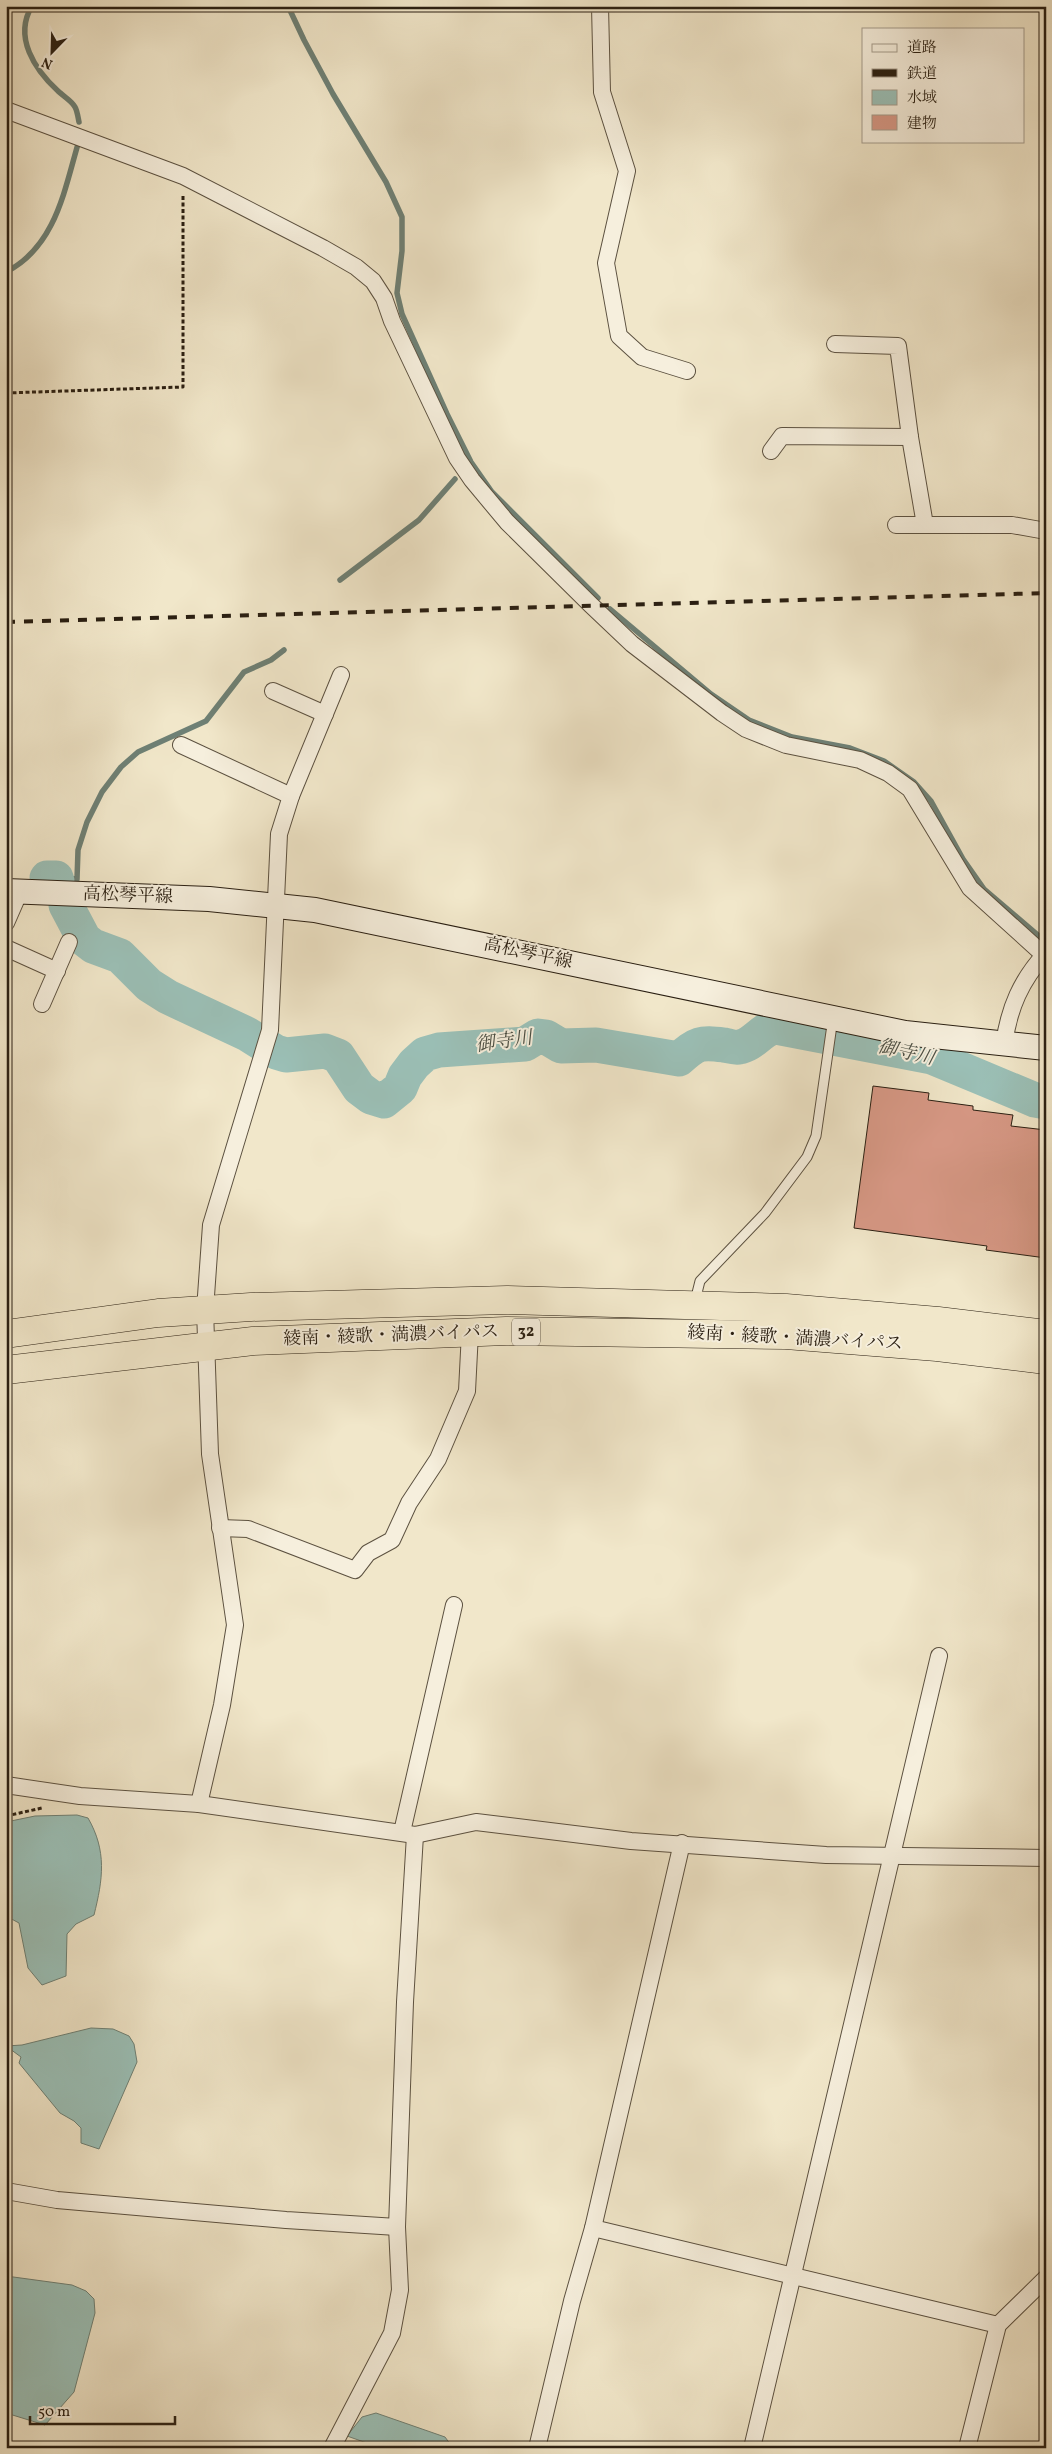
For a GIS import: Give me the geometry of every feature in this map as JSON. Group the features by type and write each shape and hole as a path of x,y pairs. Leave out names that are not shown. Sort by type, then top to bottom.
{"highway":[{"name":"綾南・綾歌・満濃バイパス","path":"6,1334 158,1313 507,1300 786,1308 938,1321 1046,1334"},
{"name":"綾南・綾歌・満濃バイパス","path":"6,1370 253,1341 470,1332 786,1335 937,1347 1046,1360"}],"main road":[{"name":"高松琴平線","path":"13,891 209,899 276,904 354,917 832,1024 1046,1048"}],"street":[{"path":"600,6 602,92 627,170 606,263 619,336 642,357 687,372"},
{"path":"6,110 183,176 323,248 373,281 384,298 392,320 457,458 489,502 527,543 632,644 746,729 786,745 860,760 888,772 910,789 970,888 1045,954 1029,972 1016,994 1007,1019 1004,1044"},
{"path":"835,344 898,346 910,437 925,525"},
{"path":"771,451 782,436 910,437"},
{"path":"896,525 1012,526 1046,531"},
{"path":"199,1804 222,1705 235,1625 210,1454 205,1310 211,1225 270,1030 279,834 291,796 341,675"},
{"path":"273,692 325,714"},
{"path":"181,745 291,796"},
{"path":"6,923 13,891"},
{"path":"42,1004 69,942"},
{"path":"6,948 57,971"},
{"path":"220,1528 248,1529 355,1570 368,1553 392,1540 409,1503 438,1460 467,1391 470,1332"},
{"path":"332,2448 392,2333 400,2290 397,2227 408,1834 454,1605"},
{"path":"752,2448 830,2121 890,1857 939,1656"},
{"path":"6,1785 80,1796 199,1804 408,1834 476,1822 631,1841 826,1855 1046,1858"},
{"path":"537,2448 572,2301 593,2228 682,1844"},
{"path":"6,2191 57,2200 286,2220 397,2227"},
{"path":"593,2228 998,2325"},
{"path":"967,2448 998,2325 1046,2279"}],"lane":[{"path":"694,1306 700,1281 765,1213 807,1157 816,1136 832,1024"}],"path":[{"path":"6,392 183,387 183,176"}],"water":[{"path":"77,1815 88,1818 98,1842 102,1865 100,1889 94,1915 76,1924 67,1934 66,1976 42,1985 28,1968 19,1923 6,1916 6,1822 35,1816"},
{"path":"91,2028 113,2029 129,2036 134,2044 137,2062 99,2149 81,2143 81,2128 74,2121 60,2113 19,2063 21,2057 6,2046 22,2045"},
{"path":"6,2276 72,2285 86,2291 94,2299 95,2313 74,2392 45,2425 6,2413"},
{"path":"376,2413 445,2437 453,2448 381,2448 347,2436 362,2417"}],"building":[{"path":"873,1086 929,1093 928,1100 973,1106 973,1110 1013,1115 1011,1126 1046,1130 1046,1258 986,1250 987,1246 854,1228"}],"waterway":[{"path":"32,6 25,29 29,52 49,83 74,105 79,122"},
{"path":"288,6 333,94 386,182 402,217 402,251 397,293 402,314 471,462 492,492 598,598"},
{"path":"6,272 23,261 47,233 62,199 78,144"},
{"path":"340,580 419,520 455,479"},
{"path":"610,609 711,694 749,720 792,737 850,748 884,761 914,782 931,801 963,859 984,889 1046,942"},
{"path":"56,878 77,879 78,850 87,822 102,792 121,767 138,752 206,721 244,672 271,660 284,650"},
{"name":"御寺川","path":"47,878 56,878 57,881"},
{"name":"御寺川","path":"66,905 84,939 93,946 120,956 149,985 168,997 247,1034 276,1052 286,1055 325,1051 338,1056 359,1088 371,1097 384,1101 400,1088 405,1076 414,1064 425,1054 439,1050 525,1044 538,1036 546,1037 561,1046 596,1045 679,1059 699,1045 744,1046 766,1030 776,1027 932,1057 1035,1100 1046,1102"}],"railway":[{"path":"6,622 1046,593"}]}
